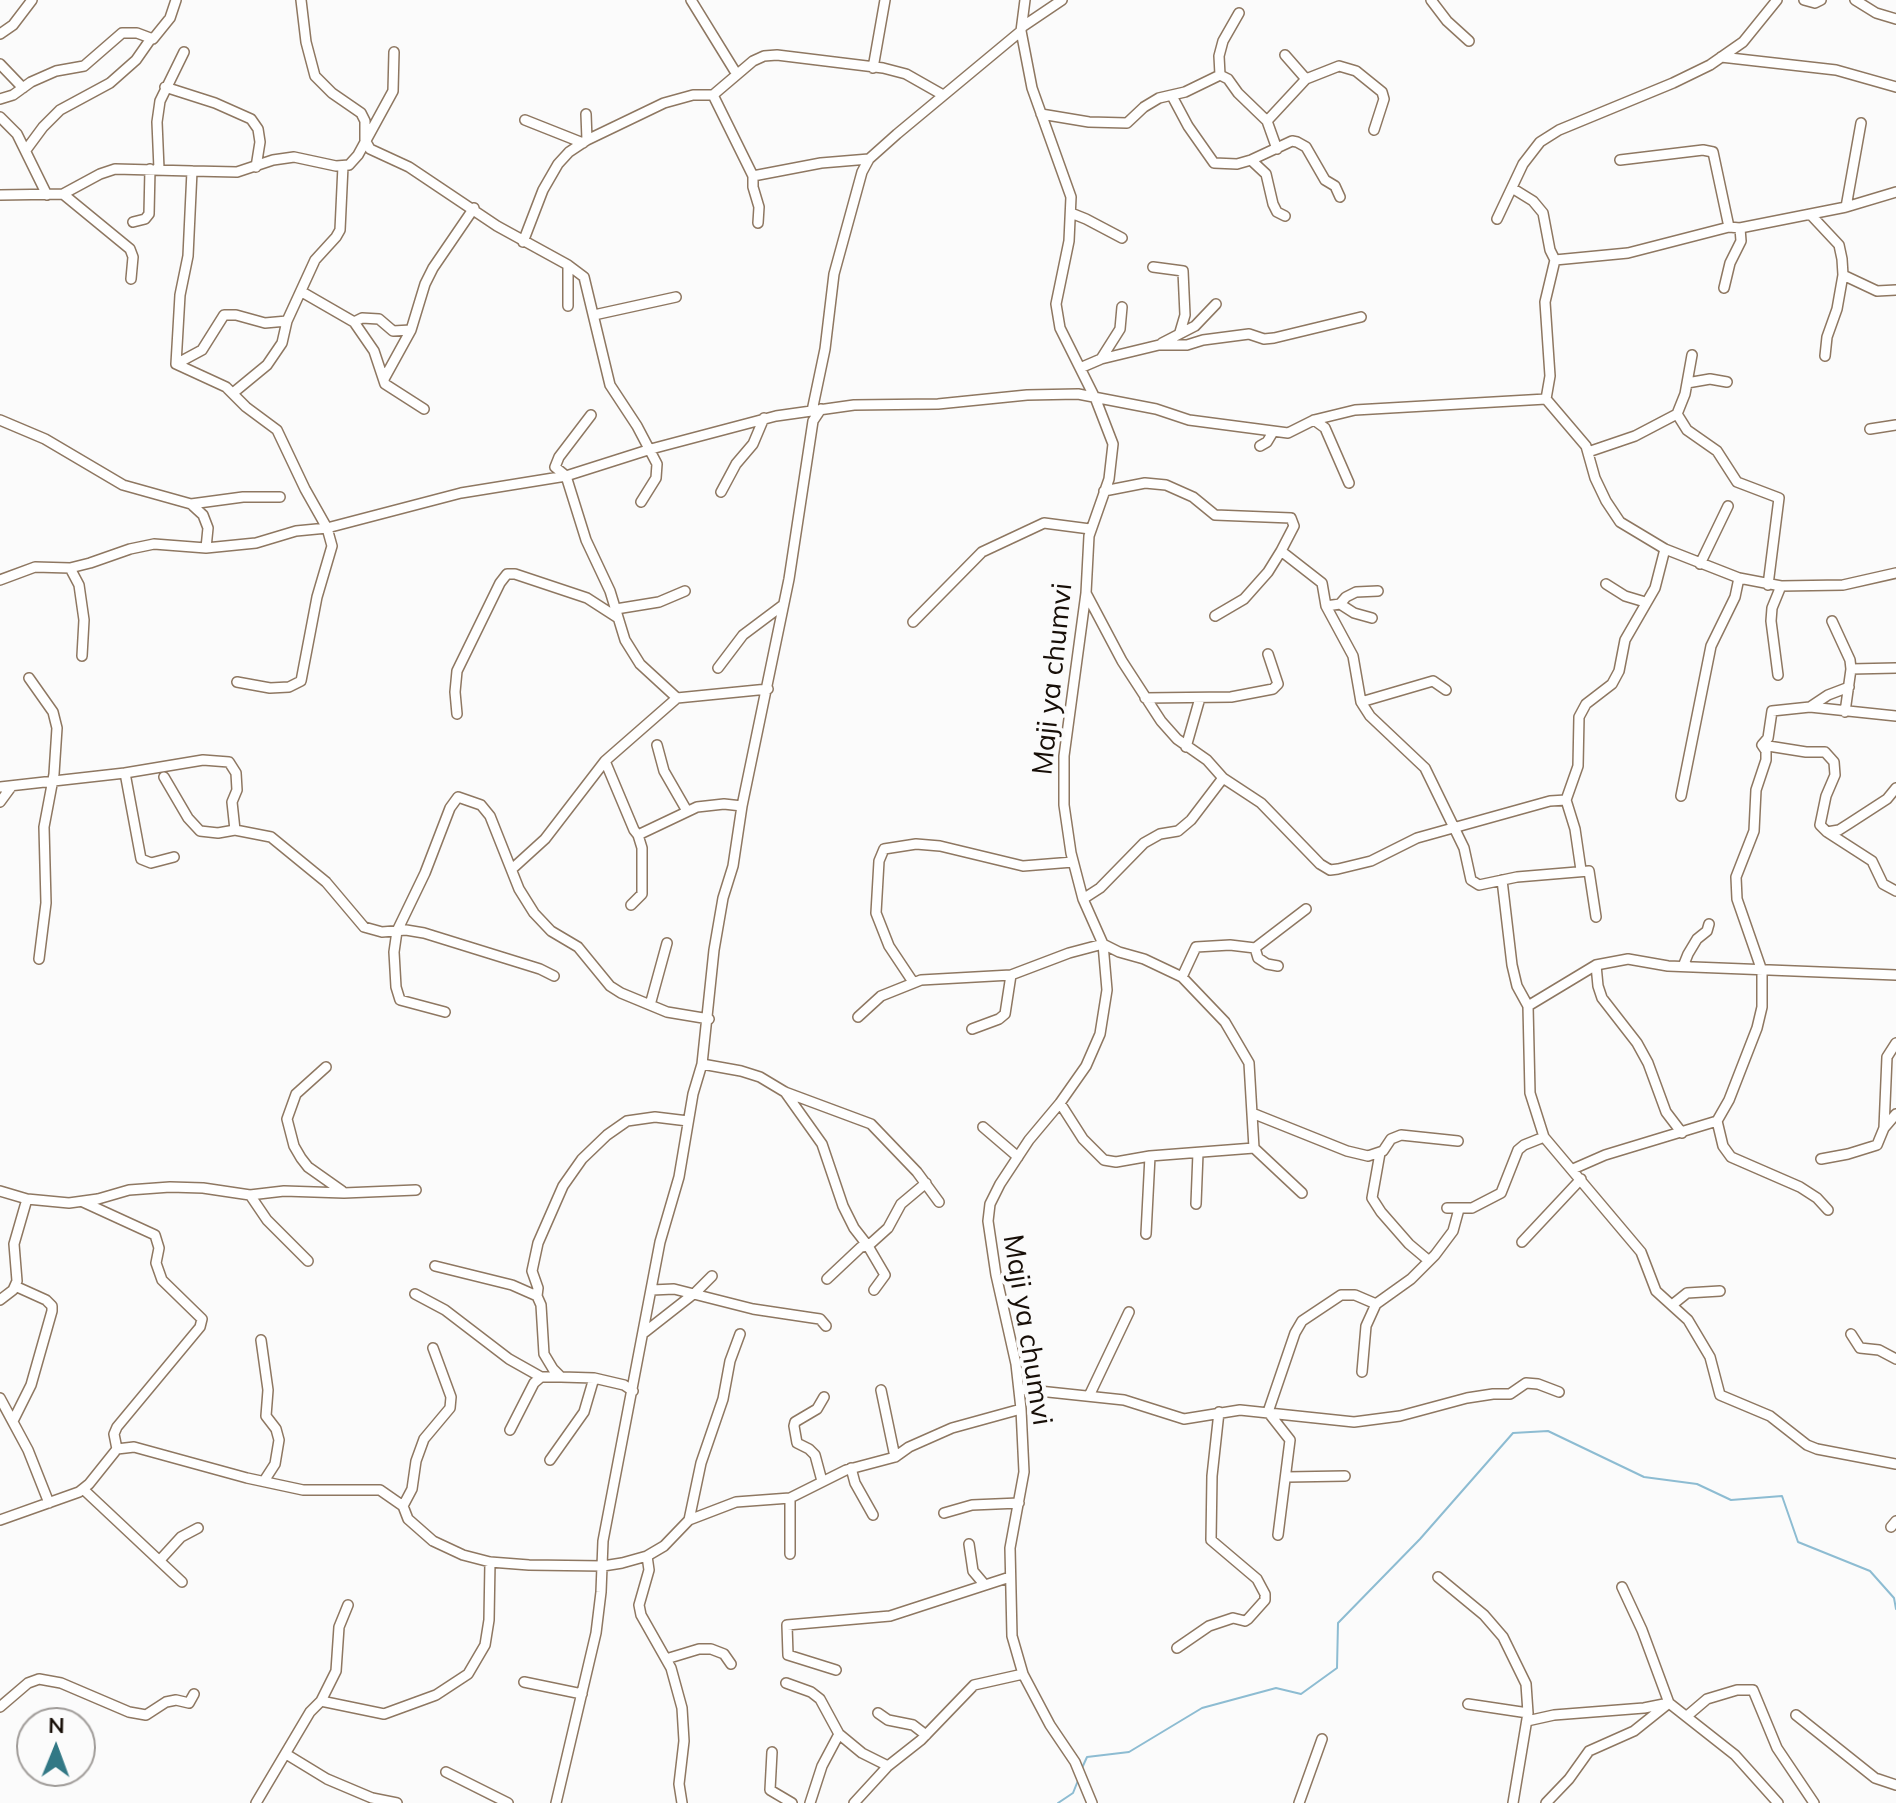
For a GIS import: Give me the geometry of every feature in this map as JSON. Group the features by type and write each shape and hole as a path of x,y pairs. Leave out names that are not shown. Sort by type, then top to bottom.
{"street":[{"path":"0,34 19,19 32,0"},
{"path":"26,150 60,110 110,83 136,60 150,40 164,29 176,0"},
{"path":"301,0 306,42 315,76 332,93 361,113 365,121 365,140 370,149 409,167 523,242 568,265 584,277 610,385 651,449 657,464 657,473 641,502"},
{"path":"691,0 736,73"},
{"path":"873,68 885,0"},
{"name":"Maji ya chumvi","path":"1025,0 1021,29 1032,88 1071,197 1069,241 1056,304 1064,342 1096,400 1113,444 1109,479 1090,529 1086,593 1064,756 1064,805 1073,862 1083,899 1103,944 1107,990 1100,1034 1086,1066 1018,1157 994,1195 988,1221 991,1250 1020,1389 1024,1472 1012,1529 1012,1636 1023,1674 1050,1725 1075,1762 1092,1803"},
{"path":"556,1803 596,1633 603,1541 631,1386 645,1332 660,1242 679,1177 702,1064 714,950 783,605 817,410 834,274 862,172 869,159 943,95 1021,29 1062,0"},
{"path":"1431,0 1447,21 1469,41"},
{"path":"1497,219 1523,164 1540,142 1559,130 1673,83 1721,57 1743,42 1777,0"},
{"path":"1804,0 1815,3 1821,0"},
{"path":"1855,0 1876,13 1896,19"},
{"path":"1220,75 1219,56 1223,41 1239,13"},
{"path":"0,99 65,68 84,66 122,33 137,33 150,40"},
{"path":"133,222 145,219 149,214 160,101 184,52"},
{"path":"0,195 63,194 109,170 237,172 273,160 294,157 343,166 352,162 393,91 394,52"},
{"path":"523,242 543,190 558,164 585,141 664,103 693,95 713,95 736,73 764,56 777,55 906,74 943,95"},
{"path":"1285,55 1306,79"},
{"path":"1721,57 1836,70 1896,87"},
{"path":"0,64 23,88"},
{"path":"1267,121 1306,79 1339,66 1356,71 1382,92 1384,99 1374,130"},
{"path":"1041,114 1089,122 1127,123 1159,98 1172,96 1220,75"},
{"path":"1220,75 1228,79 1267,121 1277,149"},
{"path":"165,87 215,103 251,119 258,129 260,142 256,167"},
{"path":"713,95 753,176 759,207 758,223"},
{"path":"1172,96 1214,163 1237,164 1292,141 1306,147 1325,180 1335,186 1340,197"},
{"path":"585,141 586,114"},
{"path":"0,117 17,134 47,195"},
{"path":"525,120 585,141"},
{"path":"1846,207 1861,123"},
{"path":"1620,160 1703,150 1713,152 1728,210 1729,227"},
{"path":"753,176 821,163 869,159"},
{"path":"1251,160 1266,174 1273,204 1277,212 1285,216"},
{"path":"233,393 267,365 282,343 287,321 315,260 340,230 343,166"},
{"path":"176,364 180,295 188,256 192,171"},
{"path":"1512,188 1533,201 1543,213 1555,260 1545,302 1550,376 1546,399"},
{"path":"1555,260 1628,253 1729,227 1740,228 1846,207 1896,192"},
{"path":"63,194 130,249 133,257 131,279"},
{"path":"384,379 411,330 425,284 474,208"},
{"path":"1071,213 1122,238"},
{"path":"1810,214 1839,245 1843,275 1825,356"},
{"path":"1724,288 1730,263 1741,241 1740,228"},
{"path":"568,265 568,306"},
{"path":"1153,267 1183,271 1185,315 1180,332"},
{"path":"1843,275 1877,291 1896,290"},
{"path":"302,292 354,322 374,351 385,384 424,409"},
{"path":"594,315 676,297"},
{"path":"1159,345 1195,326 1216,304"},
{"path":"1101,359 1120,329 1122,307"},
{"path":"176,364 202,350 224,315 265,323 287,321"},
{"path":"1080,368 1101,359 1159,345 1187,345 1249,334 1264,339 1274,338 1361,317"},
{"path":"354,322 362,318 379,319 393,331 411,330"},
{"path":"1588,452 1635,436 1677,414 1692,355"},
{"path":"176,364 220,384 277,430 327,528 331,553 317,597 301,681 289,687 270,688 237,682"},
{"path":"1687,383 1710,379 1727,382"},
{"path":"0,580 35,567 70,568 154,544 206,548 256,543 461,493 566,476 764,418 854,405 969,402 1027,395 1078,394 1096,400 1120,401 1201,422 1288,433 1314,420 1355,410 1546,399"},
{"path":"1546,399 1586,446 1606,501 1620,522 1665,549 1739,578 1768,585 1843,585 1896,573"},
{"path":"1677,414 1687,430 1717,451 1737,482 1779,498 1768,585"},
{"path":"591,415 555,467 566,476 586,540 610,591 621,632 640,664 677,698"},
{"path":"721,492 736,464 753,444 764,418"},
{"path":"0,420 45,439 123,485 191,504 243,497 280,497"},
{"path":"1314,420 1325,428 1349,483"},
{"path":"1870,429 1896,425"},
{"path":"1260,446 1267,442 1273,432"},
{"path":"1104,491 1145,483 1166,485 1193,497 1215,515 1291,518 1294,526 1268,572 1244,599 1215,616"},
{"path":"191,504 203,515 208,528 206,548"},
{"path":"1700,564 1728,506"},
{"path":"913,622 982,552 1044,523 1090,529"},
{"path":"1581,870 1575,829 1566,800 1578,766 1579,717 1586,704 1612,684 1619,671 1625,640 1655,588 1665,549"},
{"path":"1281,551 1322,583 1326,606 1353,656 1361,702 1370,716 1425,768 1464,848 1474,884 1589,871 1596,917"},
{"path":"70,568 79,585 84,620 82,656"},
{"path":"457,714 457,671 507,574 587,598 617,613 659,602 685,591"},
{"path":"1681,796 1711,646 1735,597 1739,578"},
{"path":"1606,584 1625,596 1645,602"},
{"path":"1778,675 1771,621 1772,608 1781,586"},
{"path":"587,598 610,591"},
{"path":"1340,604 1356,592 1378,591"},
{"path":"1086,593 1107,637 1161,721 1186,747 1207,760 1223,778 1261,803 1308,854 1330,870 1371,861 1417,838 1453,827 1550,801 1566,800"},
{"path":"1326,606 1340,604 1354,613 1372,618"},
{"path":"718,668 743,635 783,605"},
{"path":"1832,621 1851,669 1845,712"},
{"path":"1145,698 1243,696 1273,689 1278,684 1268,654"},
{"path":"1851,669 1896,668"},
{"path":"29,678 53,712 57,728 53,782 44,827 46,903 39,959"},
{"path":"1361,702 1433,681 1446,690"},
{"path":"1810,707 1828,695 1849,687"},
{"path":"512,869 545,839 605,761 677,698 768,689"},
{"path":"1186,747 1200,698"},
{"path":"1762,745 1768,738 1772,711 1810,707 1896,716"},
{"path":"657,745 664,771 687,811"},
{"path":"1762,745 1825,752 1834,762 1835,775 1826,796 1820,825 1872,861 1883,884 1896,891"},
{"path":"1573,1169 1605,1155 1717,1121 1729,1100 1762,1007 1762,971 1737,899 1736,877 1754,831 1756,790 1766,760 1762,745"},
{"path":"0,787 125,773 203,760 229,762 236,773 237,790 232,802 235,830"},
{"path":"605,761 642,848 642,894 631,905"},
{"path":"125,773 141,859 151,863 174,857"},
{"path":"164,777 183,811 200,831 211,834 235,830 271,837 326,882 364,927 382,932 424,933 554,976"},
{"path":"1083,899 1100,888 1144,843 1158,835 1178,831 1188,823 1223,778"},
{"path":"0,802 11,787"},
{"path":"1827,832 1839,830 1863,815 1887,799 1896,788"},
{"path":"445,1012 410,1005 399,999 394,964 397,931 425,873 450,808 458,797 481,805 490,816 519,889 540,922 578,947 614,989 677,1015 709,1019"},
{"path":"638,835 687,811 710,805 742,806"},
{"path":"913,982 889,946 876,913 879,861 884,849 899,845 930,845 1023,866 1073,862"},
{"path":"1502,880 1512,965 1517,986 1528,1006 1530,1093 1544,1137 1641,1252 1656,1291 1688,1320 1710,1357 1721,1397 1770,1416 1807,1445 1817,1449 1896,1464"},
{"path":"1182,977 1196,947 1230,945 1255,948 1306,909"},
{"path":"1688,966 1684,964 1688,954 1709,924"},
{"path":"650,1005 667,943"},
{"path":"858,1017 881,996 913,982 1011,975 1103,944 1161,966 1182,977 1225,1022 1246,1055 1252,1076 1254,1148 1302,1193"},
{"path":"1255,948 1258,958 1278,966"},
{"path":"1528,1006 1596,965 1628,959 1668,966 1896,975"},
{"path":"1596,965 1602,998 1637,1043 1669,1117 1682,1133"},
{"path":"972,1029 1005,1014 1011,975"},
{"path":"1884,1128 1887,1057 1896,1043"},
{"path":"702,1064 751,1074 785,1092 871,1124 926,1183 939,1202"},
{"path":"326,1067 296,1094 287,1119 294,1146 301,1158 308,1167 344,1193"},
{"path":"785,1092 822,1144 843,1206 885,1275 874,1290"},
{"path":"1060,1103 1083,1139 1104,1160 1116,1162 1150,1156 1254,1148"},
{"path":"1252,1113 1347,1151 1368,1156 1380,1153"},
{"path":"1821,1159 1877,1145 1884,1128 1896,1114"},
{"path":"561,1377 544,1354 541,1305 532,1271 538,1243 563,1186 582,1159 627,1121 655,1117 688,1121"},
{"path":"1717,1121 1723,1146 1731,1157 1800,1187 1828,1210"},
{"path":"983,1127 1018,1157"},
{"path":"1428,1260 1409,1244 1372,1198 1380,1153 1391,1139 1401,1135 1458,1141"},
{"path":"1447,1208 1472,1208 1501,1193 1518,1150 1544,1137"},
{"path":"1196,1204 1198,1153"},
{"path":"1146,1234 1150,1156"},
{"path":"1522,1242 1581,1179"},
{"path":"827,1279 861,1247 868,1246 888,1228 901,1204 926,1183"},
{"path":"0,1191 27,1199 82,1202 129,1190 170,1187 250,1195 284,1191 344,1193 416,1190"},
{"path":"250,1195 267,1220 308,1261"},
{"path":"0,1300 15,1286 14,1244 27,1199"},
{"path":"82,1202 155,1235 159,1248 156,1263 162,1280 202,1319 200,1327 117,1427 114,1434 117,1449"},
{"path":"1362,1372 1366,1326 1376,1304 1411,1279 1447,1241 1459,1209"},
{"path":"435,1266 512,1285 537,1296"},
{"path":"645,1332 694,1295 712,1276"},
{"path":"13,1421 31,1385 52,1311 46,1300 15,1286"},
{"path":"652,1290 666,1288 753,1309 820,1319 826,1326"},
{"path":"1672,1305 1687,1293 1720,1291"},
{"path":"415,1294 445,1310 515,1364 541,1377 594,1378 631,1386"},
{"path":"1268,1412 1302,1321 1341,1295 1355,1295 1376,1304"},
{"path":"1089,1396 1129,1312"},
{"path":"0,1520 83,1489 117,1449 134,1447 311,1491 380,1490 403,1506 408,1519 433,1541 463,1555 490,1562 603,1566 647,1556 673,1539 689,1520 701,1463 723,1399 730,1361 740,1334"},
{"path":"1851,1334 1860,1348 1879,1350 1896,1359"},
{"path":"261,1340 268,1390 266,1416 276,1429 279,1440 275,1464 264,1481"},
{"path":"403,1506 412,1489 416,1461 424,1439 450,1408 451,1397 433,1348"},
{"path":"510,1430 532,1386 541,1377"},
{"path":"550,1460 584,1412 594,1378"},
{"path":"1020,1389 1135,1403 1184,1419 1219,1412 1268,1412 1326,1420 1365,1421 1400,1416 1467,1398 1510,1394 1526,1383 1559,1392"},
{"path":"881,1390 895,1457"},
{"path":"822,1481 815,1455 797,1443 794,1426 795,1422 817,1409 824,1397"},
{"path":"0,1398 49,1503"},
{"path":"689,1520 736,1502 790,1498 851,1468 895,1457 909,1447 952,1428 1021,1409"},
{"path":"1177,1648 1209,1626 1233,1618 1245,1621 1265,1600 1257,1579 1211,1540 1212,1476 1219,1412"},
{"path":"1268,1412 1290,1438 1278,1535"},
{"path":"851,1468 855,1483 873,1515"},
{"path":"1287,1477 1345,1476"},
{"path":"83,1489 182,1582"},
{"path":"790,1498 790,1554"},
{"path":"944,1513 972,1505 1019,1503"},
{"path":"160,1560 181,1537 198,1528"},
{"path":"969,1544 973,1571 984,1584"},
{"path":"647,1556 649,1570 639,1605 641,1615 666,1659 682,1708 684,1741 679,1784 682,1803"},
{"path":"321,1701 384,1714 436,1695 468,1674 485,1645 489,1620 490,1562"},
{"path":"836,1670 788,1655 787,1625 890,1616 1010,1577"},
{"path":"1438,1577 1484,1615 1503,1637 1526,1684 1528,1717 1513,1803"},
{"path":"1622,1587 1669,1703 1735,1755 1778,1803"},
{"path":"256,1803 310,1712 321,1701 336,1671 339,1627 348,1605"},
{"path":"666,1659 699,1649 711,1649 724,1654 731,1664"},
{"path":"854,1803 888,1766 926,1735 974,1685 1023,1674"},
{"path":"0,1707 28,1683 39,1679 61,1683 129,1712 146,1715 166,1702 176,1700 189,1703 194,1694"},
{"path":"524,1682 582,1694"},
{"path":"786,1683 811,1692 820,1699 839,1734 862,1753 888,1766"},
{"path":"1687,1716 1707,1699 1737,1690 1753,1690 1777,1748 1814,1803"},
{"path":"1468,1704 1528,1717 1644,1708 1669,1703"},
{"path":"1546,1803 1569,1779 1585,1754 1634,1731 1669,1703"},
{"path":"878,1713 888,1720 913,1725 926,1735"},
{"path":"1796,1715 1875,1778 1896,1785"},
{"path":"810,1803 822,1766 839,1734"},
{"path":"1299,1803 1322,1739"},
{"path":"772,1752 770,1790 792,1803"},
{"path":"286,1754 327,1779 365,1796 390,1802"},
{"path":"446,1772 508,1803"}],"waterway":[{"path":"1082,1768 1087,1757 1129,1752 1202,1708 1276,1688 1301,1694 1337,1668 1338,1623 1420,1539 1513,1433 1548,1431 1644,1477 1697,1484 1731,1500 1782,1496 1798,1542 1870,1571 1894,1598 1896,1609"},
{"path":"1058,1803 1073,1793 1079,1778"}]}
